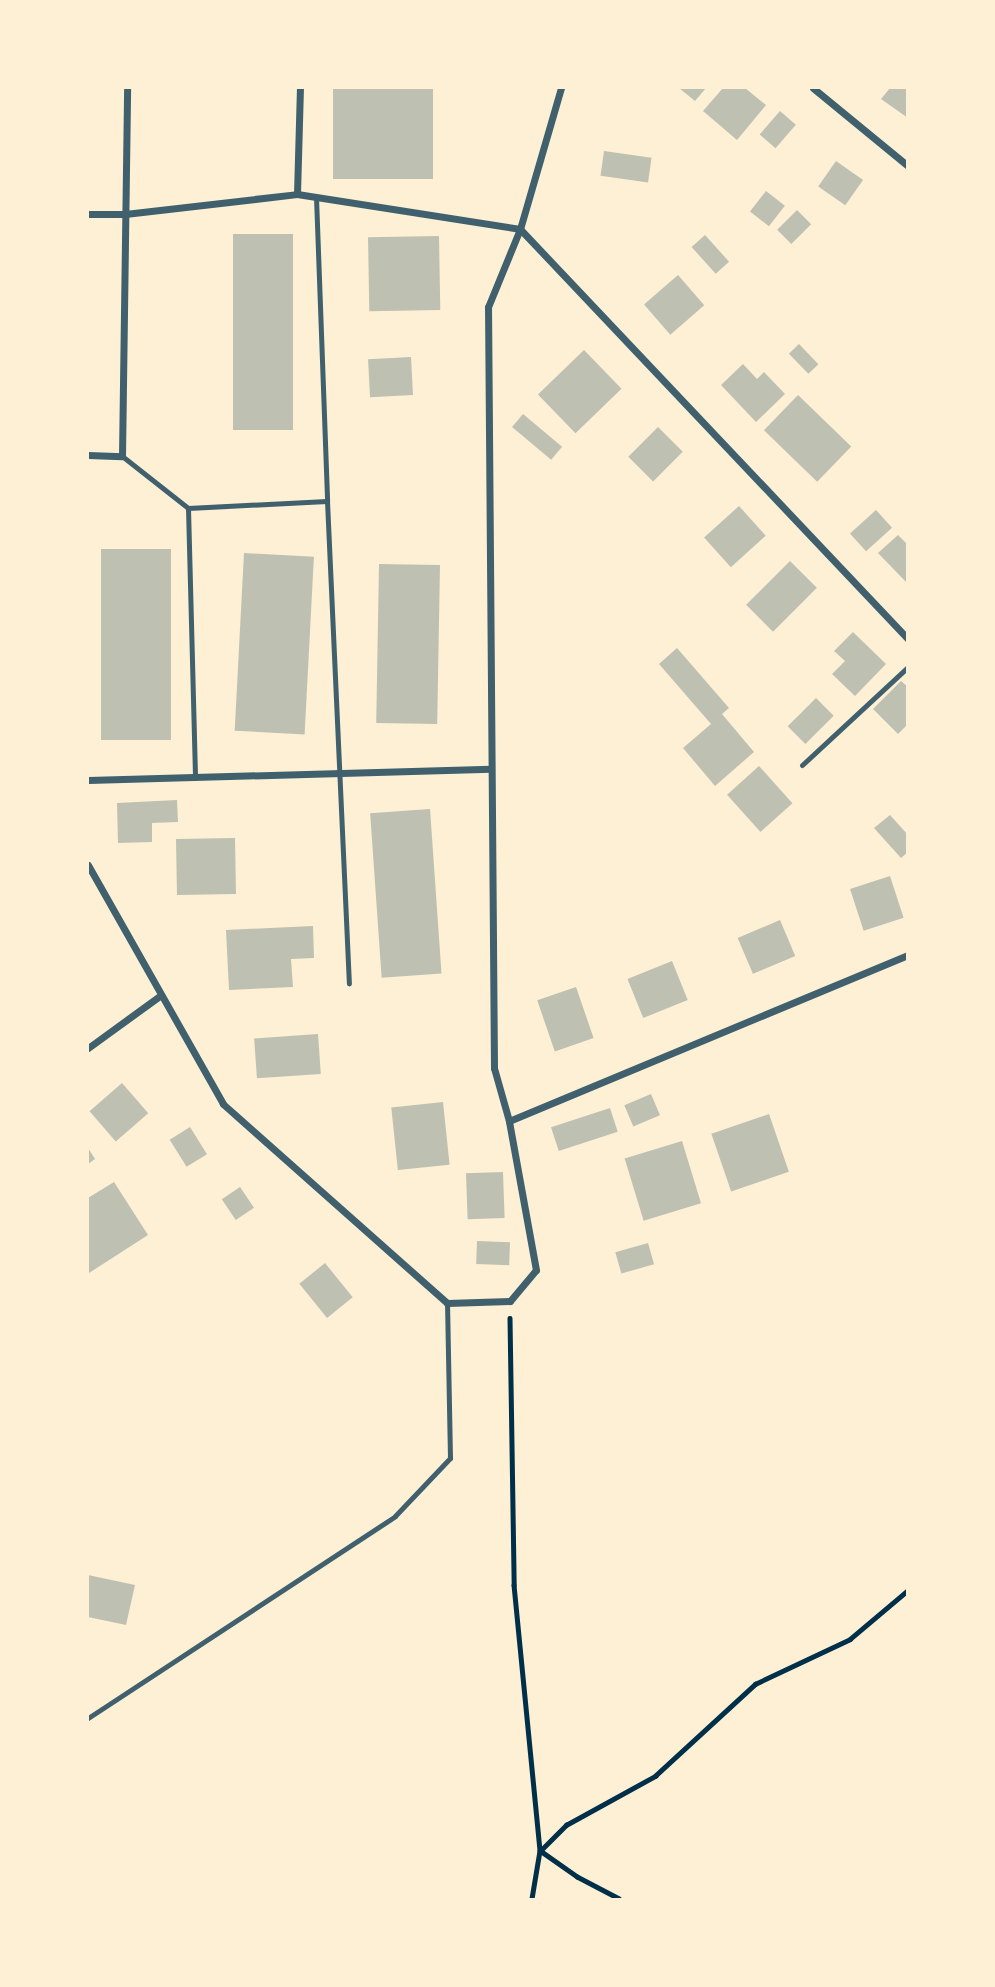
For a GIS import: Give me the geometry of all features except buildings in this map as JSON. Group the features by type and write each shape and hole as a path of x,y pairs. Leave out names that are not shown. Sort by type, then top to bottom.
{"street":[{"path":"88,455 122,456 127,88"},
{"path":"297,194 300,88"},
{"path":"88,865 223,1104 447,1303 510,1301 536,1270 509,1121 494,1068 488,307 520,229 561,88"},
{"path":"813,88 908,166"},
{"path":"88,214 125,214 297,194 520,229 908,639"},
{"path":"88,780 491,769"},
{"path":"509,1121 908,955"},
{"path":"88,1048 161,995"}],"lane":[{"path":"316,197 349,983"},
{"path":"122,456 188,508 327,501"},
{"path":"188,508 195,778"},
{"path":"802,765 908,667"},
{"path":"88,1718 395,1516 450,1458 447,1303"}],"path":[{"path":"510,1301 514,1585 541,1852 533,1899"},
{"path":"541,1852 566,1825 655,1776 755,1684 850,1639 908,1590"},
{"path":"541,1852 576,1877 619,1899"}]}
